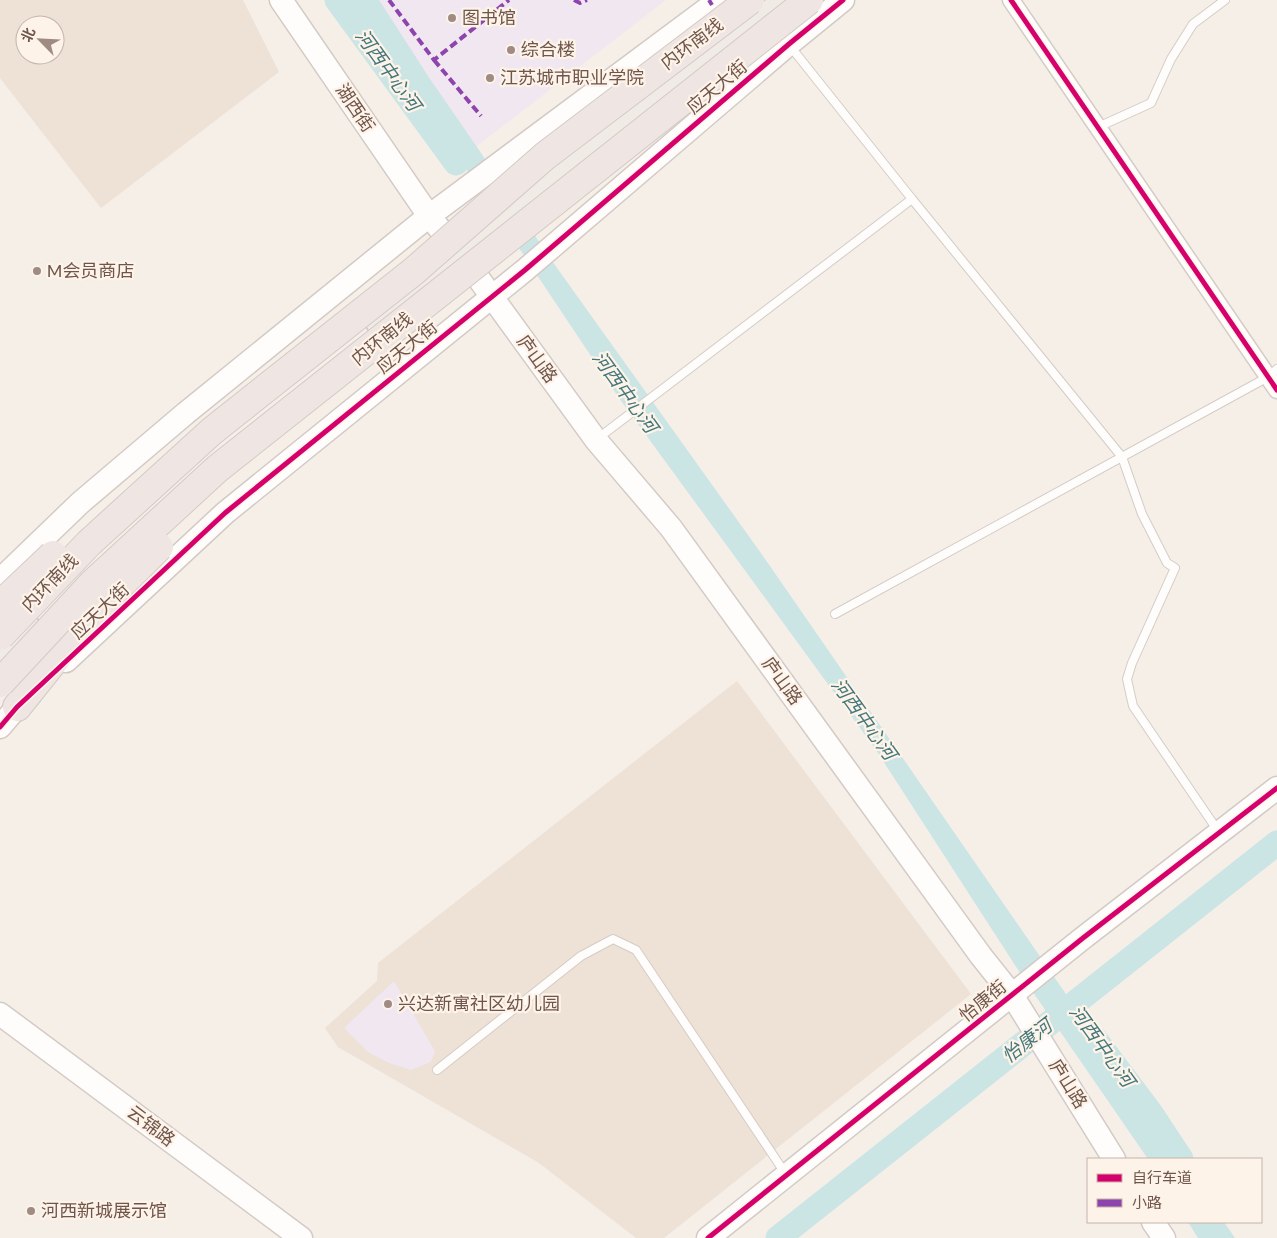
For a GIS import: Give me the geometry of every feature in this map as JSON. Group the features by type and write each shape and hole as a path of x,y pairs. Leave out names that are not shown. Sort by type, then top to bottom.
{"highway":[{"name":"内环南线","path":"0,636 89,543 212,431 414,271 545,156 750,0"},
{"name":"内环南线","path":"0,683 93,583 217,469 808,0"},
{"path":"0,606 116,494 328,316 410,251 545,156"},
{"path":"17,706 94,611 183,523 257,459 455,301 567,190"}],"main road":[{"name":"应天大街","path":"0,666 88,570 206,460 770,0"},
{"name":"应天大街","path":"0,652 82,566 202,454 786,0"}],"street":[{"name":"湖西街","path":"281,0 429,216"},
{"path":"0,580 80,503 186,413 429,216 719,0"},
{"name":"应天大街","path":"0,727 17,706 225,513 525,270 843,0"},
{"path":"1011,0 1274,379"},
{"name":"庐山路","path":"429,216 671,528 980,956 1019,993 1064,1079 1113,1158"},
{"name":"怡康街","path":"708,1238 1019,993 1083,938 1277,788"},
{"name":"云锦路","path":"0,1014 302,1238"},
{"path":"1154,1223 1164,1238"}],"lane":[{"path":"1098,127 1151,103 1171,59 1192,24 1225,0"},
{"path":"789,44 1122,457 1142,514 1167,563 1175,568 1132,663 1127,679 1133,706 1219,832"},
{"path":"600,437 912,198"},
{"path":"835,614 1122,457 1274,379"},
{"path":"437,1070 581,956 613,939 636,950 787,1175"}],"shaded area":[{"path":"0,0 243,0 279,72 101,208 0,78"},
{"name":"江苏城市职业学院","path":"365,0 666,0 464,156"},
{"path":"737,681 971,994 664,1238 636,1238 539,1163 338,1047 325,1028 377,981 378,963"},
{"name":"兴达新寓社区幼儿园","path":"394,981 435,1051 431,1062 411,1070 389,1063 368,1052 344,1028"}],"water":[{"path":"347,0 379,0 547,254 763,556 1179,1158 1147,1158 1026,982 876,750 619,398 453,149"},
{"path":"1189,1223 1225,1223 1235,1238 1198,1238"}],"waterway":[{"name":"河西中心河","path":"337,0 456,163"},
{"name":"怡康河","path":"778,1238 1277,843"},
{"name":"河西中心河","path":"1095,1039 1150,1112 1180,1158"}],"marked path":[{"path":"389,0 434,60 509,0"},
{"path":"574,0 580,3 587,0"},
{"path":"709,0 712,5"},
{"path":"434,60 481,116"}],"cycle path":[{"path":"0,727 17,707 225,513 525,270 843,0"},
{"path":"1011,0 1277,390"},
{"path":"708,1238 1083,938 1277,788"}],"place":[{"name":"图书馆","path":"452,18"},
{"name":"综合楼","path":"511,50"},
{"name":"江苏城市职业学院","path":"490,78"},
{"name":"M会员商店","path":"37,271"},
{"name":"兴达新寓社区幼儿园","path":"388,1004"},
{"name":"河西新城展示馆","path":"31,1211"}]}
